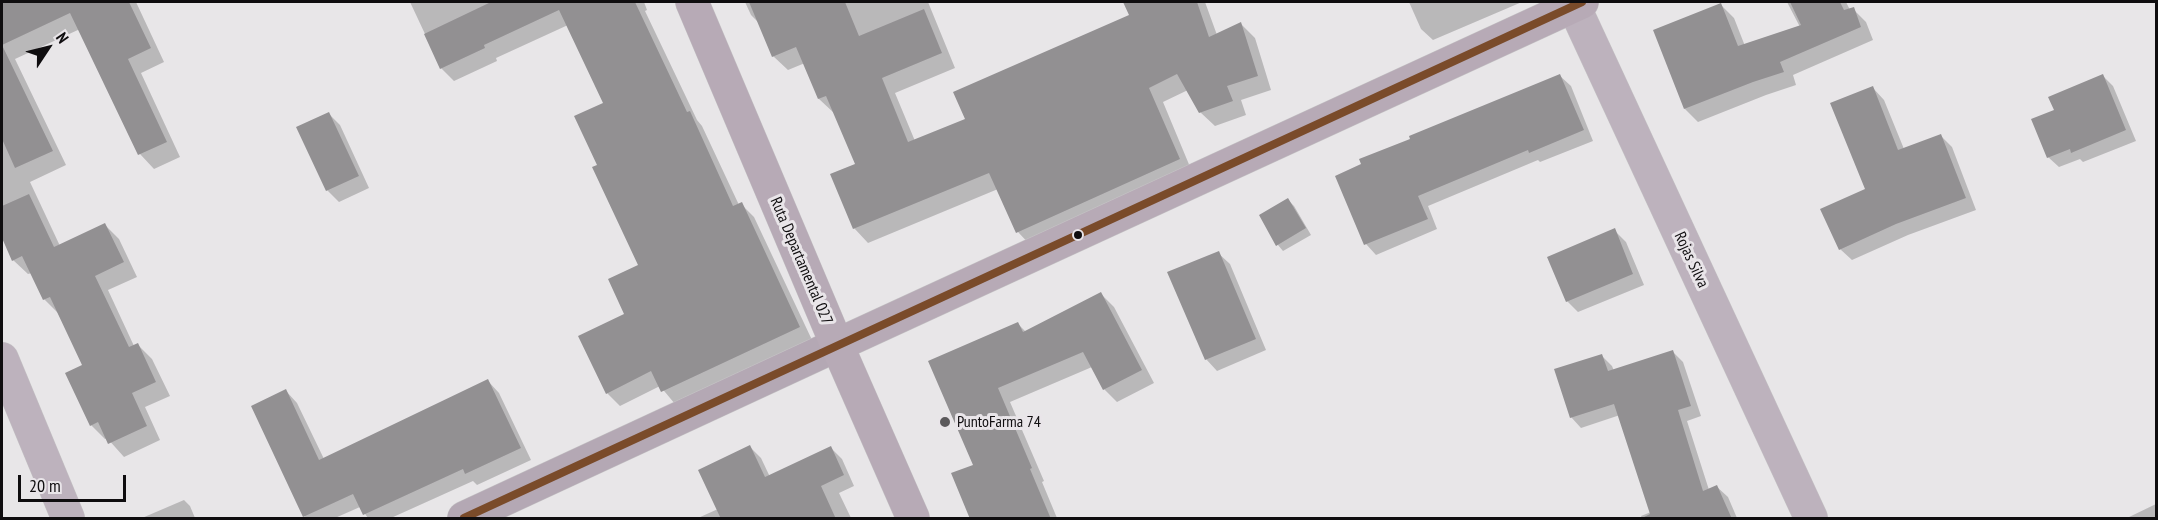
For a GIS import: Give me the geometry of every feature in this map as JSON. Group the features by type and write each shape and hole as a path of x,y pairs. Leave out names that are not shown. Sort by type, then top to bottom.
{"main road":[{"name":"Ruta Departamental 027","path":"692,2 913,519"},
{"path":"837,345 1576,3"}],"street":[{"name":"Rojas Silva","path":"1576,3 1811,519"},
{"path":"464,519 837,345"},
{"path":"2,359 68,519"}],"building":[{"path":"2,2 129,2 151,48 128,59 167,142 138,155 70,13 2,45"},
{"path":"491,2 635,2 687,112 690,111 733,206 742,202 800,327 661,392 651,371 606,394 578,336 624,314 608,279 638,265 592,167 597,165 574,116 603,103 559,10 484,45 485,48 440,69 424,34"},
{"path":"749,2 845,2 859,36 924,9 942,53 882,78 908,142 965,119 953,92 1129,15 1123,2 1197,2 1209,37 1241,22 1258,76 1227,86 1233,101 1199,113 1177,74 1149,88 1180,159 1016,233 989,173 853,229 830,174 855,164 826,96 818,99 796,47 772,57"},
{"path":"1790,2 1840,2 1844,10 1854,7 1861,27 1780,62 1784,72 1684,109 1653,30 1721,3 1738,46 1801,25"},
{"path":"2,45 53,151 15,168 2,139"},
{"path":"1560,74 1584,130 1529,153 1528,150 1418,196 1428,219 1364,245 1335,176 1361,164 1359,159 1410,139 1409,136"},
{"path":"2103,74 2126,130 2071,153 2070,149 2047,158 2031,119 2054,110 2048,97"},
{"path":"1873,86 1898,150 1941,134 1966,198 1896,224 1839,250 1820,209 1865,189 1830,103"},
{"path":"329,112 359,176 326,191 296,127"},
{"path":"29,194 54,247 105,223 124,262 95,276 129,347 138,343 156,382 132,393 147,426 108,444 98,422 90,426 65,373 82,365 50,297 43,300 22,256 12,261 2,238 2,206"},
{"path":"1288,198 1306,228 1276,246 1259,215"},
{"path":"1615,228 1633,274 1566,302 1547,257"},
{"path":"1219,251 1256,339 1205,360 1167,272"},
{"path":"1101,292 1142,370 1103,390 1083,352 998,388 1051,519 970,519 951,473 973,465 928,361 1018,322 1023,332"},
{"path":"1673,350 1691,406 1678,410 1703,491 1717,485 1732,519 1640,519 1650,514 1614,404 1570,418 1554,369 1602,354 1608,371"},
{"path":"488,379 521,448 465,474 463,469 363,515 353,494 303,517 251,406 286,389 319,460"},
{"path":"750,445 765,477 831,446 844,475 821,486 836,519 721,519 698,470"}],"transit line":[{"path":"464,518 1582,2"}],"place":[{"name":"PuntoFarma 74","path":"945,422"}]}
